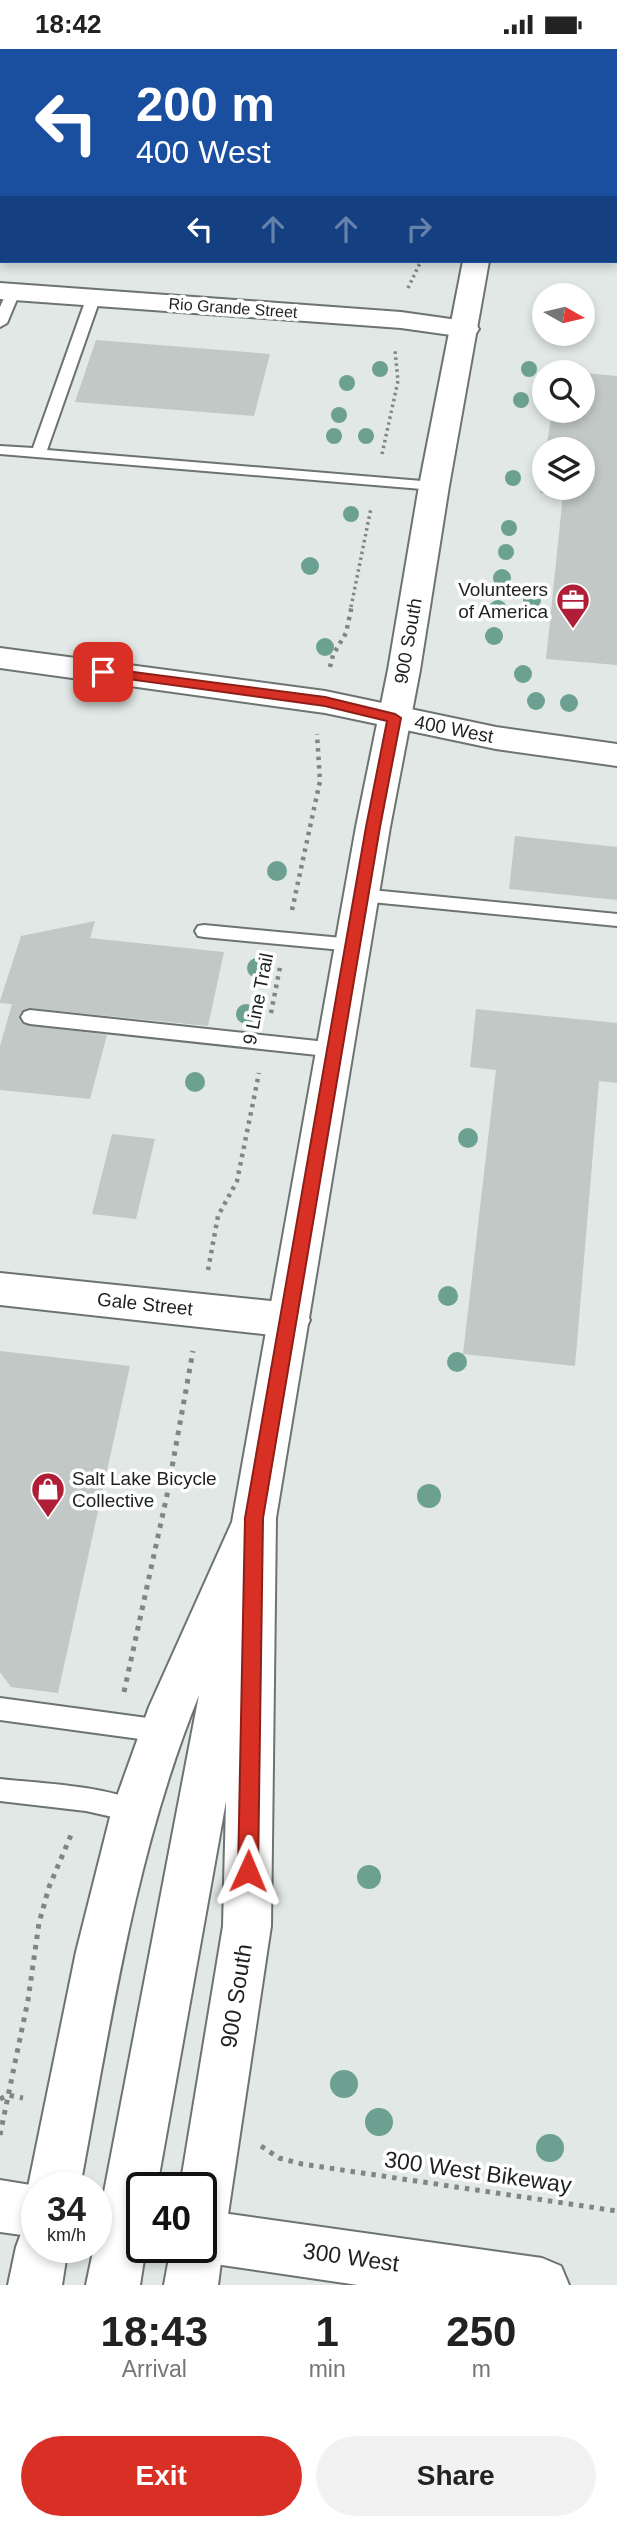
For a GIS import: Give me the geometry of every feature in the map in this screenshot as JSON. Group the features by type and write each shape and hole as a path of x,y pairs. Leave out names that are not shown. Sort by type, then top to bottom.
{"street":[{"name":"900 South","path":"209,2172 247,1926 254,1518 361,895 476,263"},
{"name":"Rio Grande Street","path":"6,291 401,320 465,329"},
{"name":"400 West","path":"0,658 325,702 496,738 617,755"},
{"name":"Gale Street","path":"0,1289 289,1320"},
{"name":"900 South","path":"57,2172 109,1909 135,1811 162,1731 254,1518"},
{"path":"113,2285 121,2224 254,1518"},
{"path":"0,2206 21,2209"},
{"name":"300 West","path":"217,2238 542,2285"},
{"path":"35,2285 40,2263"},
{"path":"191,2285 194,2263"}],"lane":[{"path":"0,323 6,291"},
{"path":"39,453 93,299"},
{"path":"0,450 434,486"},
{"path":"361,895 617,920"},
{"path":"204,931 353,946"},
{"path":"30,1017 335,1050"},
{"path":"0,1709 162,1731"},
{"path":"0,1790 86,1800 135,1811"}],"path":[{"path":"406,293 420,263"},
{"name":"9 Line Trail","path":"206,1282 218,1216 237,1181 320,781 316,749 319,725"},
{"path":"0,2099 8,2095 0,2135"},
{"name":"300 West Bikeway","path":"333,2168 617,2211"}],"building":[{"path":"96,340 270,354 254,416 75,402"},
{"path":"595,374 617,376 617,665 546,659 562,500 595,500 595,437 548,437 550,423 595,423"},
{"path":"515,836 617,847 617,900 509,889"},
{"path":"95,921 90,938 224,952 208,1026 29,1008 23,1010 19,1016 23,1024 107,1035 90,1099 0,1090 0,1046 12,1004 0,1001 21,936"},
{"path":"476,1009 617,1023 617,1083 599,1081 575,1366 463,1354 496,1070 470,1067"},
{"path":"112,1134 155,1139 136,1219 92,1214"},
{"name":"Salt Lake Bicycle Collective","path":"0,1351 130,1366 58,1693 11,1687 0,1672"}],"place":[{"name":"Volunteers of America","path":"573,630"},
{"name":"Salt Lake Bicycle Collective","path":"48,1519"}],"route":[{"path":"103,672 325,702 395,718 373,827 254,1518 248,1871"}]}
